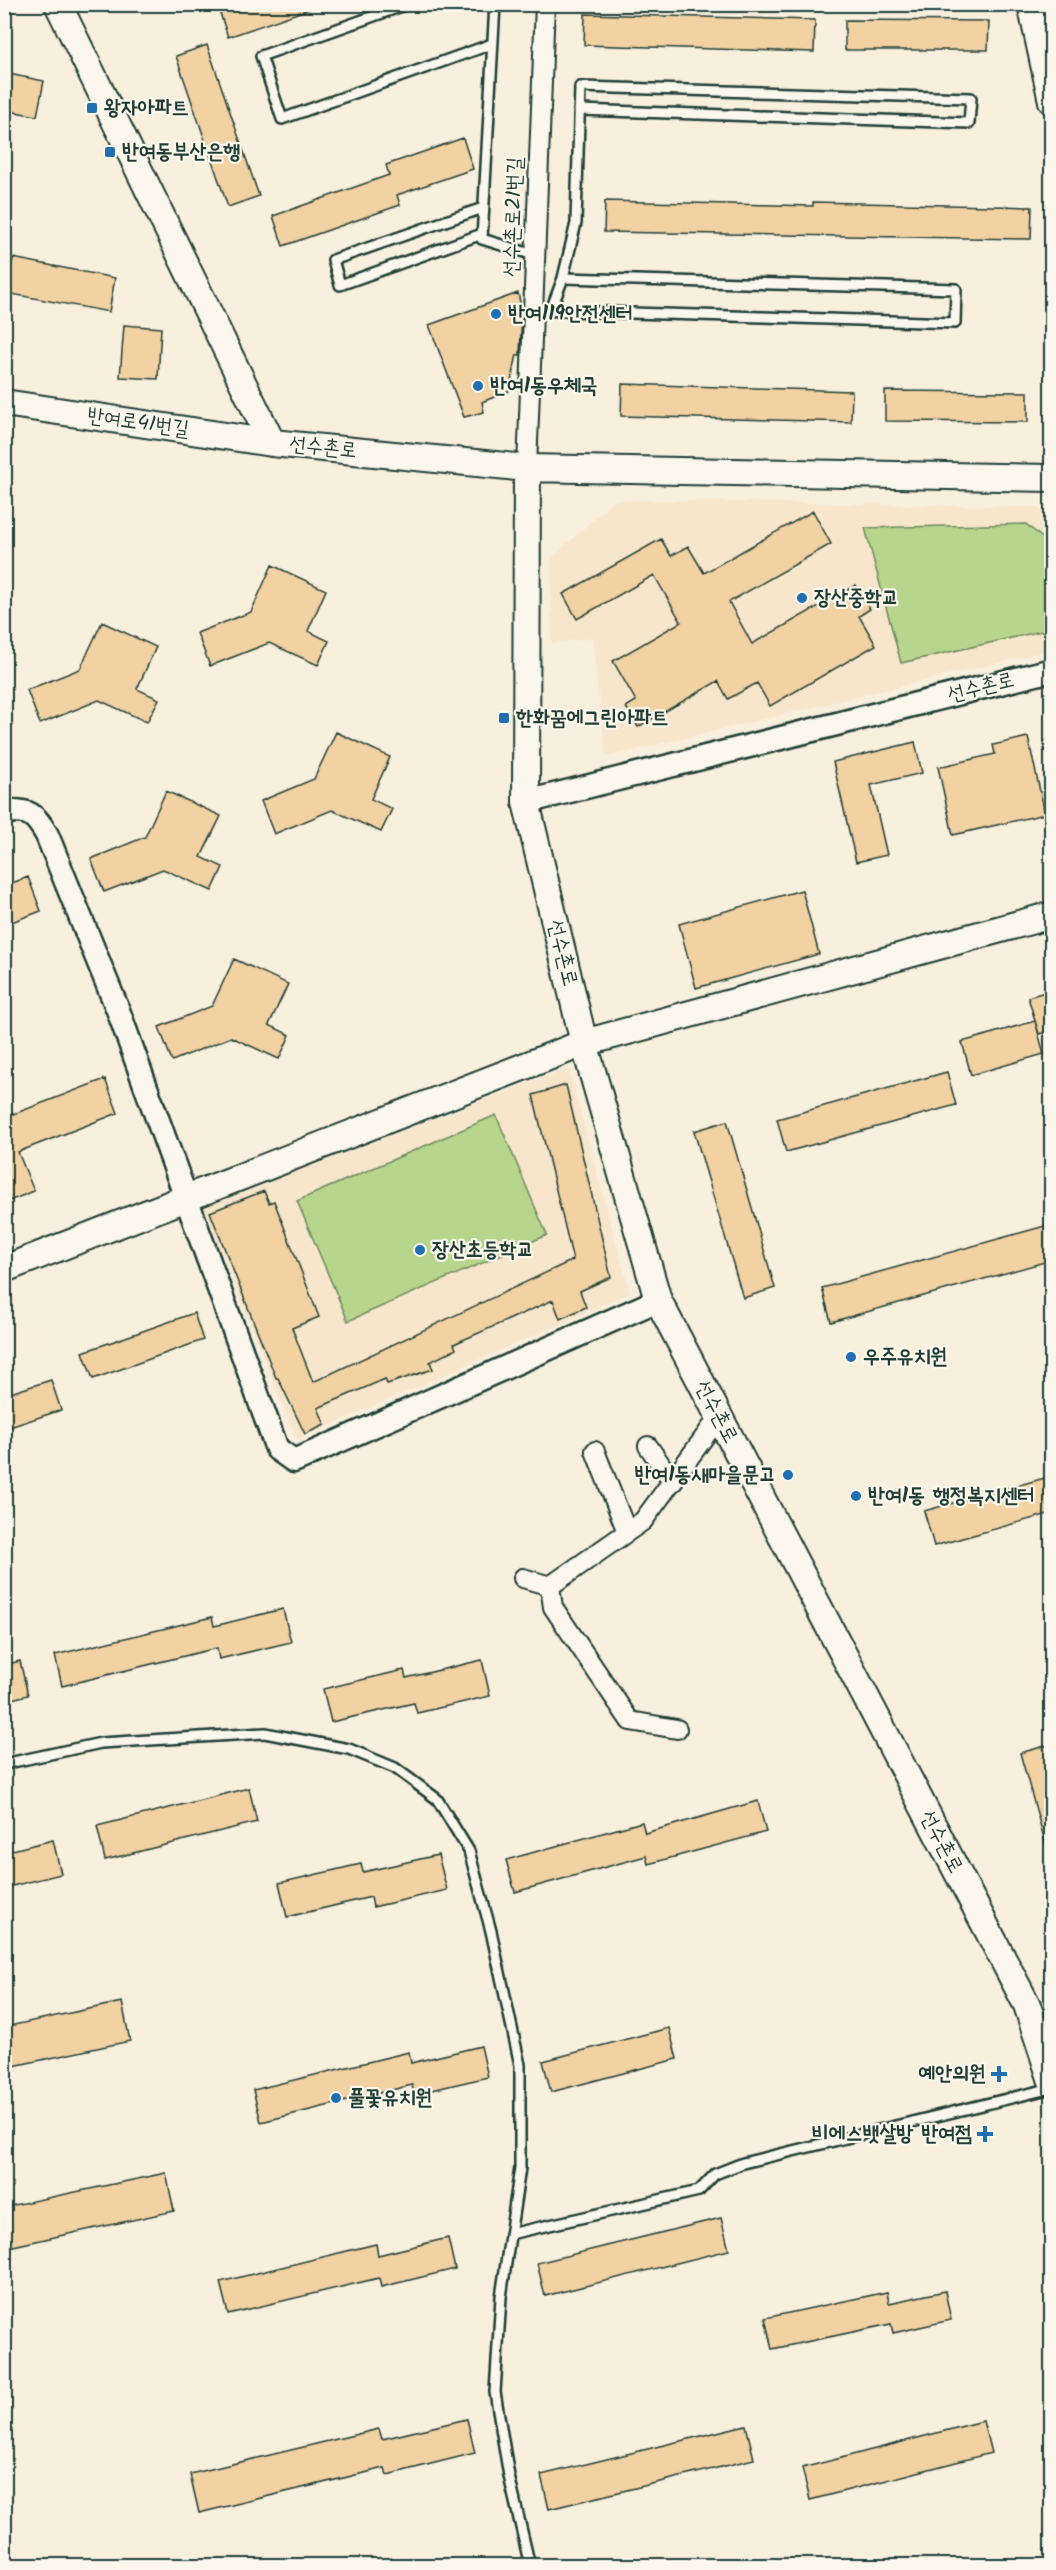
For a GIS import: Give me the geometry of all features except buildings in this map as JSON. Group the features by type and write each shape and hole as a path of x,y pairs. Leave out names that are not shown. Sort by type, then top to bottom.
{"main road":[{"path":"1031,4 1052,101"},
{"name":"선수촌로","path":"57,5 272,443 527,468 526,802 584,1043 658,1300 1026,2005 1052,2081"},
{"name":"반여로41번길","path":"4,403 272,443"},
{"path":"527,468 1049,478"},
{"path":"4,1269 186,1196 584,1043 1052,915"}],"street":[{"name":"선수촌로21번길","path":"527,468 545,4"},
{"name":"선수촌로","path":"526,802 1052,670"},
{"path":"4,812 21,810 37,817 47,835 118,1010 278,1449 294,1461 658,1300"},
{"path":"550,1586 643,1521 719,1417"},
{"path":"648,1446 673,1482"},
{"path":"595,1451 627,1532"},
{"path":"524,1578 550,1586"},
{"path":"550,1586 553,1607 630,1721 677,1729"}],"lane":[{"path":"408,4 261,56 282,119 492,44"},
{"path":"495,4 482,239 534,255"},
{"path":"551,310 563,278 576,223 579,110 580,87 971,98 969,123 579,110"},
{"path":"482,234 340,285 333,260 483,208"},
{"path":"533,310 955,323 956,289 563,278"},
{"path":"4,1764 101,1743 265,1733 349,1749 395,1768 437,1798 469,1851 491,1931 520,2065 520,2168 501,2297 495,2392 509,2476 530,2565"},
{"path":"510,2234 699,2191 716,2174 743,2163 1052,2088"}],"shaded area":[{"name":"장산중학교","path":"614,500 1037,507 1051,520 1051,650 606,757 592,638 552,643 551,559"},
{"name":"장산초등학교","path":"568,1068 630,1293 297,1440 203,1207"}],"green space":[{"path":"1026,524 1051,545 1051,629 901,663 865,528"},
{"path":"496,1115 547,1235 348,1321 297,1201"}],"place":[{"name":"왕자아파트","path":"92,108"},
{"name":"반여동부산은행","path":"110,152"},
{"name":"반여119안전센터","path":"496,314"},
{"name":"반여1동우체국","path":"478,386"},
{"name":"장산중학교","path":"802,598"},
{"name":"한화꿈에그린아파트","path":"504,718"},
{"name":"장산초등학교","path":"420,1250"},
{"name":"우주유치원","path":"851,1357"},
{"name":"반여1동새마을문고","path":"788,1475"},
{"name":"반여1동 행정복지센터","path":"856,1496"},
{"name":"예안의원","path":"999,2074"},
{"name":"풀꽃유치원","path":"336,2098"},
{"name":"비에스뱃살방 반여점","path":"985,2134"}]}
